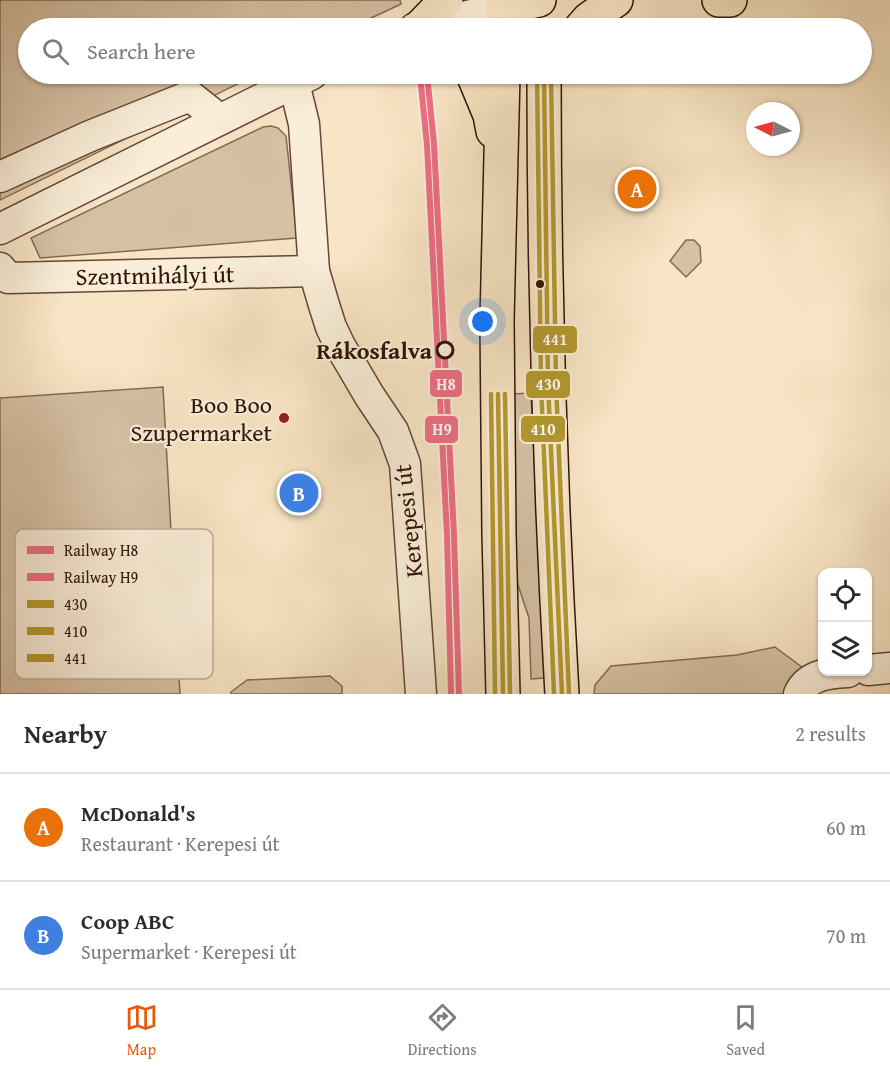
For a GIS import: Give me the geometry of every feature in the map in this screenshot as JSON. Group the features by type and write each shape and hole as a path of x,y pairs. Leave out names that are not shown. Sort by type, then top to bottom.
{"main road":[{"path":"430,18 446,0"},
{"path":"502,12 540,0 542,18"},
{"path":"590,18 616,0"},
{"path":"720,0 730,0"},
{"path":"477,84 490,115 501,163"},
{"path":"503,84 497,332 503,694"},
{"path":"544,84 544,182 555,583 562,694"},
{"path":"544,182 562,84"}],"street":[{"path":"472,18 502,12"},
{"path":"0,229 291,84"},
{"name":"Kerepesi út","path":"303,84 314,271 331,327 369,395 393,431 405,464 421,694"},
{"path":"0,177 90,136 190,96 219,119"},
{"name":"Szentmihályi út","path":"0,268 8,278 314,271"},
{"path":"872,670 890,668"},
{"path":"799,694 802,688 819,676"}],"shaded area":[{"path":"0,0 400,0 401,4 371,18 18,18 18,84 238,84 0,200"},
{"path":"263,127 278,128 286,136 297,238 40,258 31,238"},
{"path":"686,240 694,240 700,246 701,262 686,277 670,261"},
{"path":"163,387 171,529 15,529 15,679 179,679 180,694 0,694 0,398"},
{"path":"531,393 545,678 531,679 529,618 516,579 511,394"},
{"path":"775,647 803,668 789,694 594,694 595,685 611,666 737,655"},
{"path":"330,676 342,686 342,694 231,694 247,680"}],"rail line":[{"name":"H9","path":"421,84 427,145 447,535 451,694"},
{"name":"H8","path":"428,84 434,144 454,535 459,694"}],"transit line":[{"name":"410","path":"537,84 541,384 554,694"},
{"name":"430","path":"544,84 548,384 562,694"},
{"name":"441","path":"551,84 556,383 569,694"},
{"name":"410","path":"491,394 495,694"},
{"name":"430","path":"498,394 503,694"},
{"name":"441","path":"505,394 510,694"}],"place":[{"name":"McDonald's","path":"637,189"},
{"name":"Rákosfalva","path":"445,350"},
{"name":"Boo Boo Szupermarket","path":"284,418"},
{"name":"Coop ABC","path":"299,493"}]}
